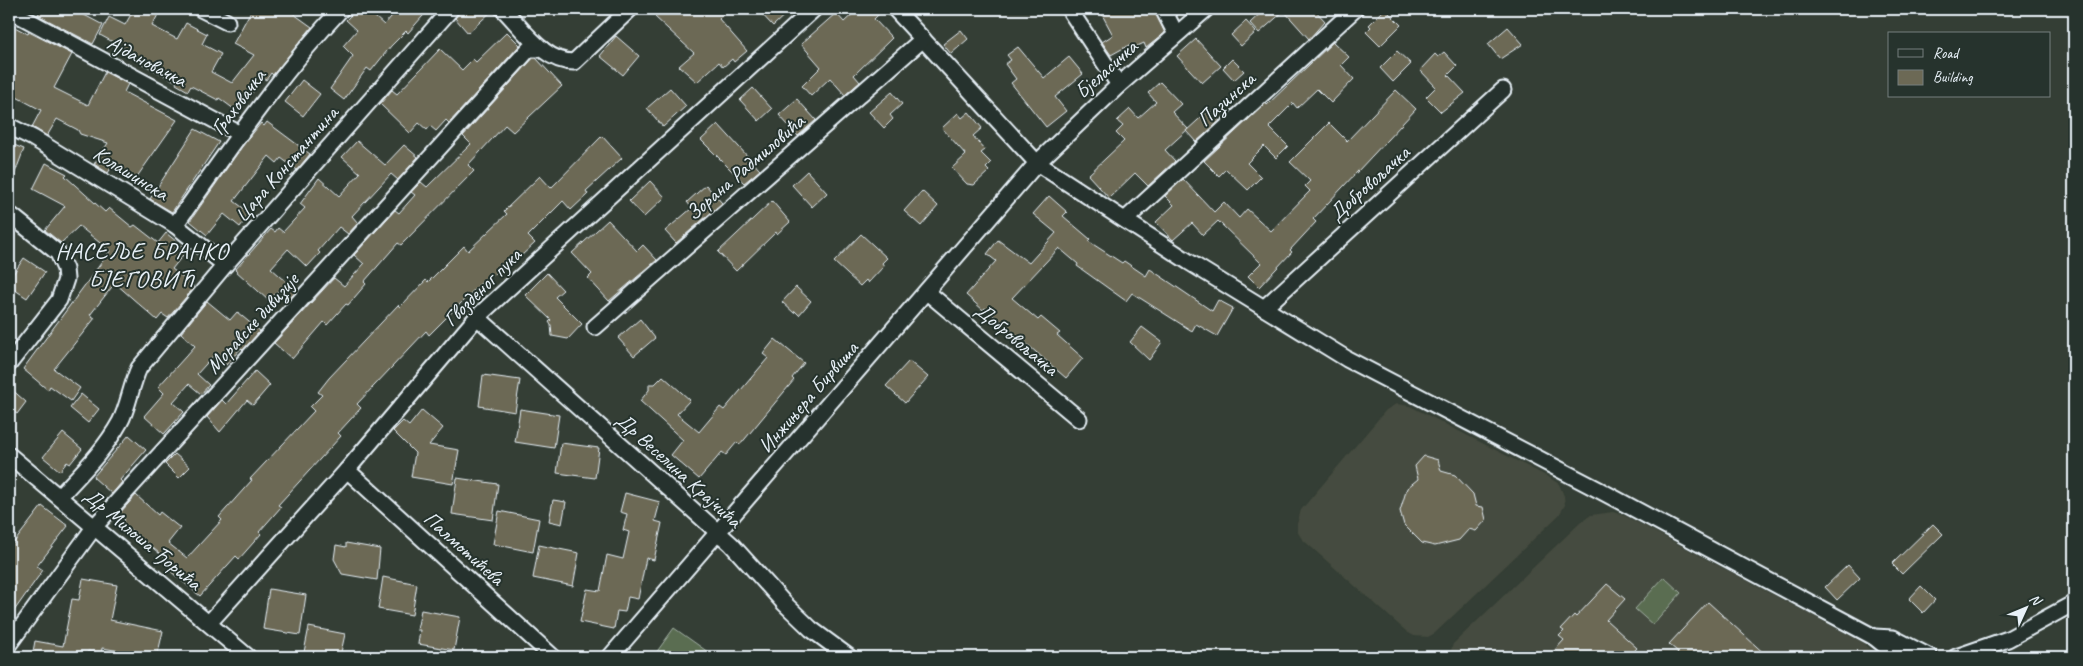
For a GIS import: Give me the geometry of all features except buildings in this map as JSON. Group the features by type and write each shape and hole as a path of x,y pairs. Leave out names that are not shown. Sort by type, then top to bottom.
{"street":[{"path":"201,9 227,22"},
{"name":"Граховачка","path":"175,225 240,134 313,38 341,9"},
{"name":"Цара Константина","path":"59,497 98,457 121,421 131,385 139,368 225,265 451,9"},
{"path":"503,9 554,59 574,62 630,9"},
{"name":"Гвозденог пука","path":"209,623 347,470 477,317 814,9"},
{"path":"895,9 1037,163 1125,220 1347,359 1599,490 1874,637 1899,657"},
{"path":"1069,9 1119,85"},
{"path":"1163,9 1176,34"},
{"name":"Бјеласичка","path":"1037,163 1119,85 1206,9"},
{"name":"Пазинска","path":"1125,220 1356,9"},
{"name":"Ајдановачка","path":"9,10 240,134"},
{"name":"Зорана Радмиловића","path":"595,326 923,39"},
{"name":"Моравске дивизије","path":"9,644 95,526 529,49 542,49"},
{"name":"Добровољачка","path":"1264,308 1503,90"},
{"name":"Колашинска","path":"9,126 33,138 175,225 225,265"},
{"name":"Инжињера Бирвиша","path":"610,657 1037,163"},
{"path":"9,364 58,300 66,279 63,262 52,246 12,216"},
{"name":"Добровољачка","path":"927,292 1078,419"},
{"name":"Др Веселина Крајчића","path":"477,317 731,544 804,623 849,657"},
{"name":"Др Милоша Ђорића","path":"9,455 248,657"},
{"name":"Палмотићева","path":"347,470 553,657"},
{"path":"1934,657 1947,655 1955,657 2008,639 2074,603"},
{"path":"1874,637 1893,638 1930,657"},
{"path":"1988,657 2008,639"}],"shaded area":[{"path":"1396,404 1410,406 1550,478 1559,484 1564,496 1565,505 1559,515 1435,633 1428,637 1414,636 1407,632 1302,539 1297,531 1301,510 1386,410"},
{"path":"1613,512 1625,516 1862,642 1877,657 1449,657 1453,644 1581,522 1591,515"}],"green space":[{"path":"1664,577 1681,593 1653,625 1635,609"},
{"path":"674,628 715,657 653,657"}],"district":[{"name":"НАСЕЉЕ БРАНКО БЈЕГОВИЋ","path":"142,265"}]}
